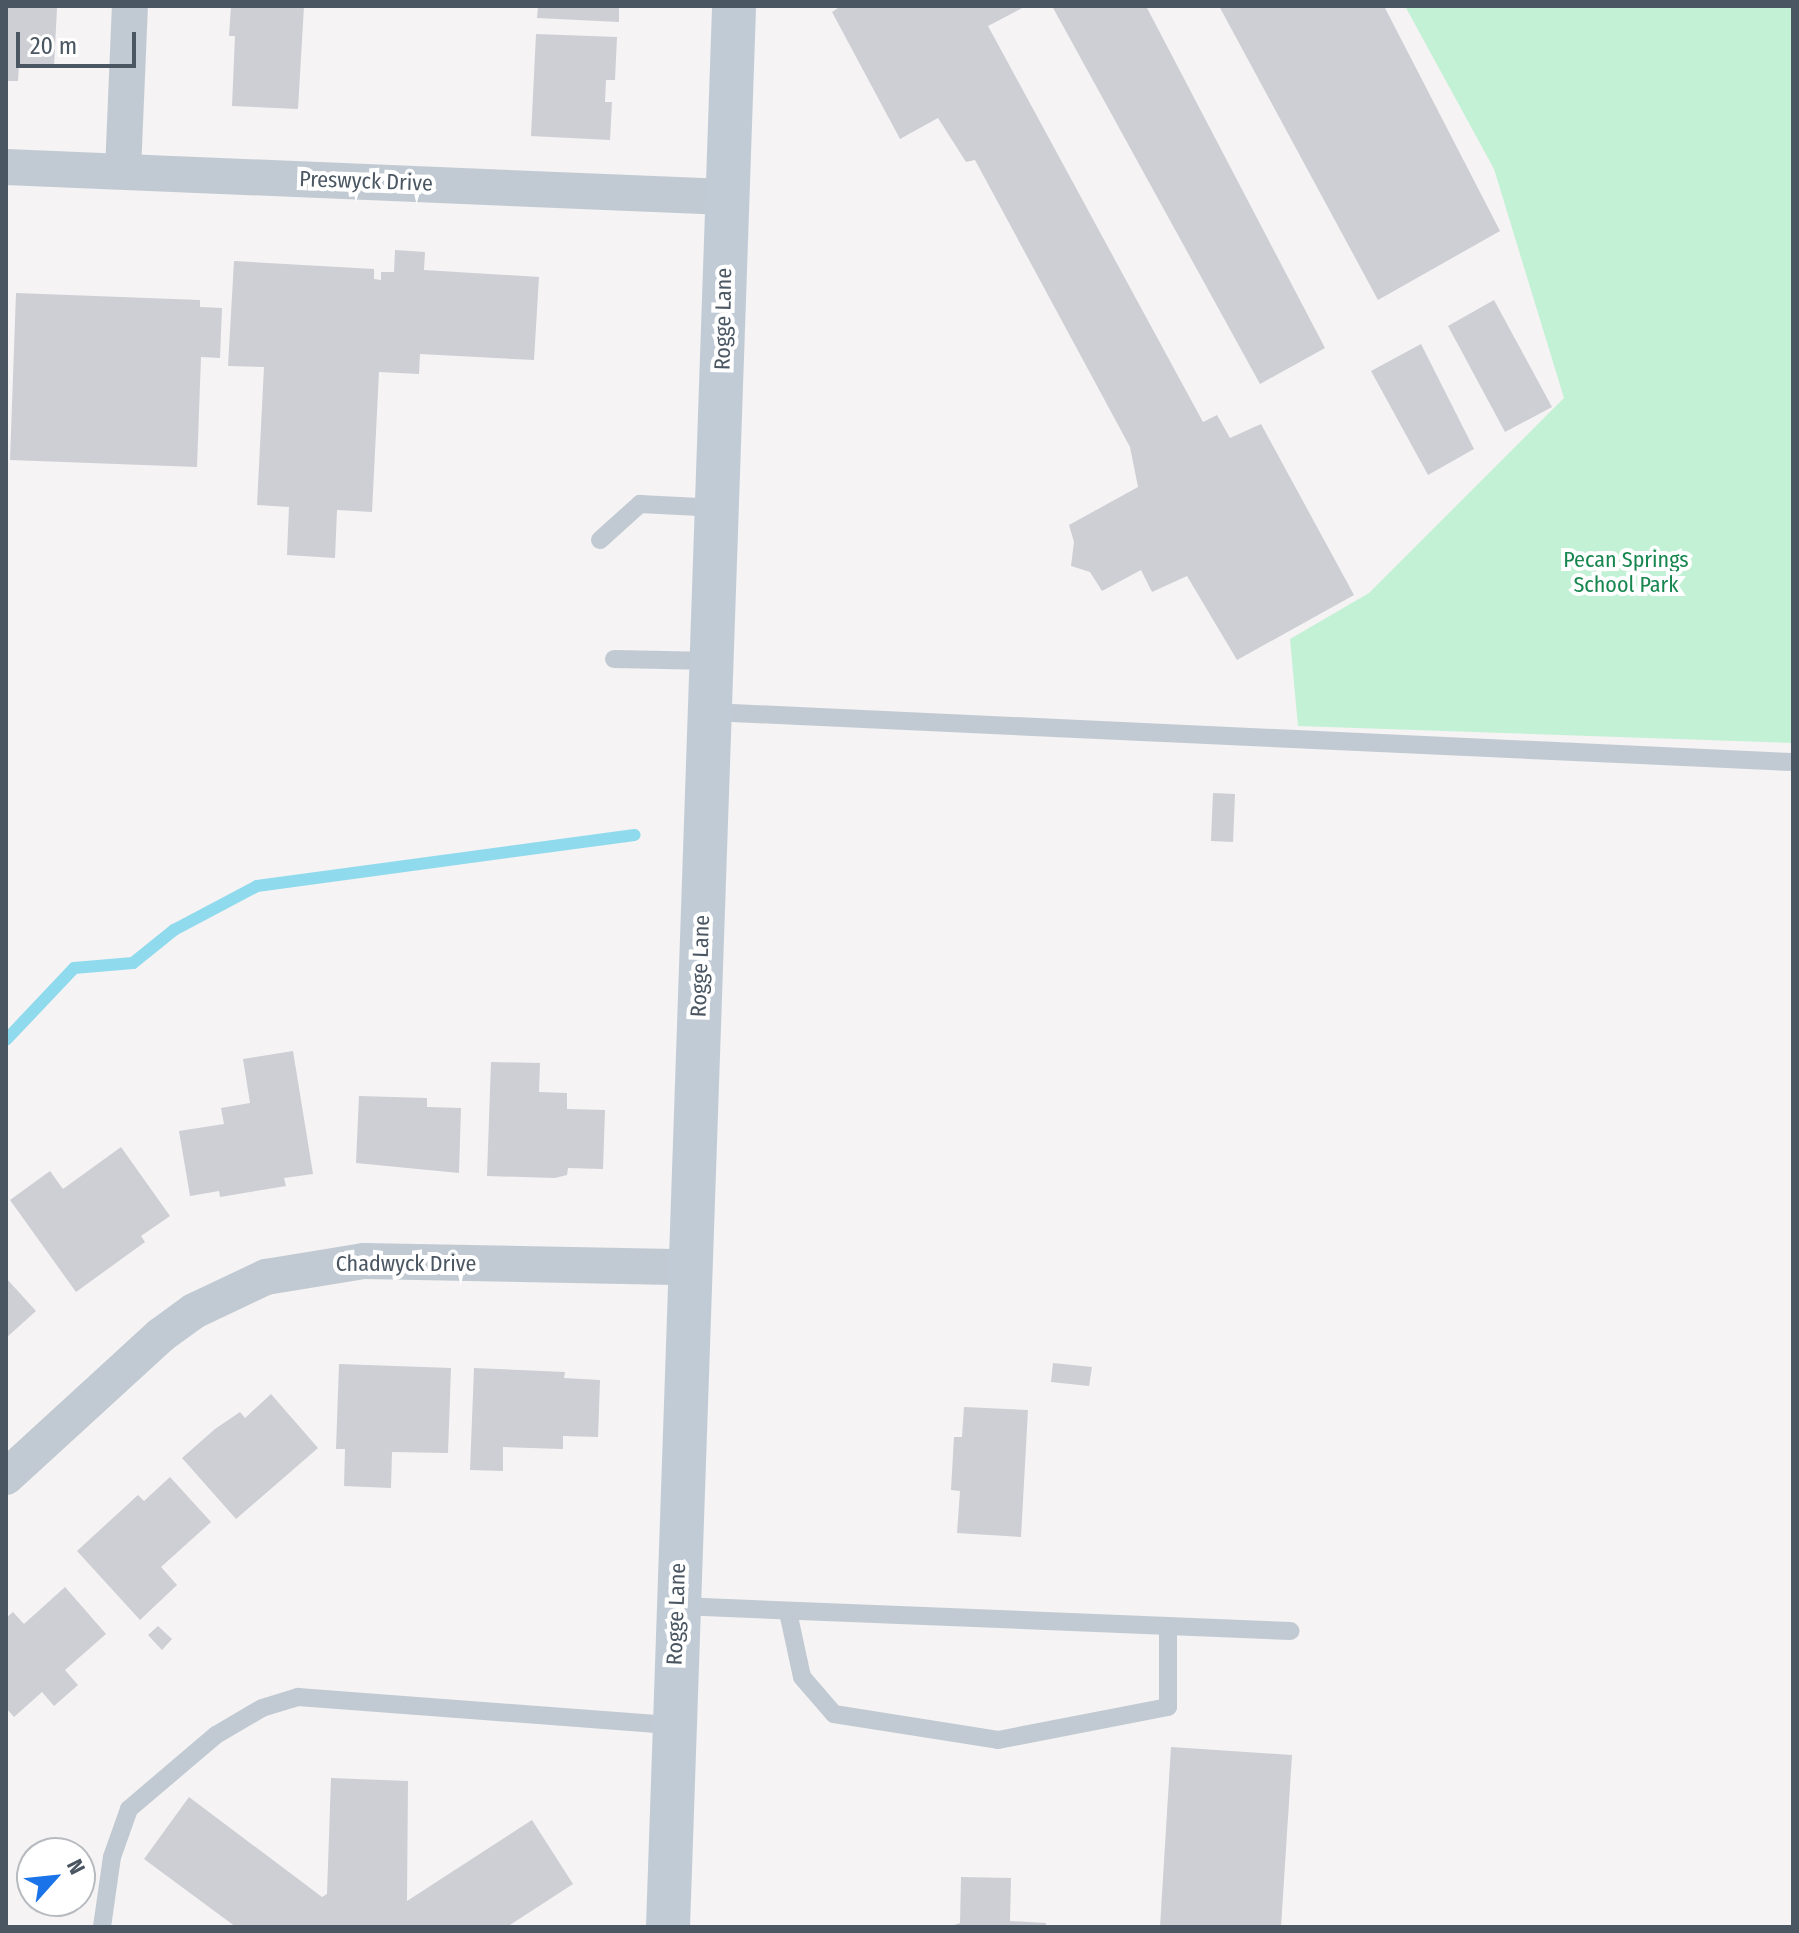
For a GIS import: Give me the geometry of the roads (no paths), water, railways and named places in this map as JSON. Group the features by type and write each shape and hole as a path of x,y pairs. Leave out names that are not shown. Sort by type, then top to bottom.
{"street":[{"path":"123,171 130,6"},
{"name":"Rogge Lane","path":"668,1927 687,1267 719,508 734,6"},
{"name":"Preswyck Drive","path":"6,167 726,197"},
{"name":"Chadwyck Drive","path":"6,1477 161,1335 218,1299 266,1277 364,1261 687,1267"}],"lane":[{"path":"600,540 640,504 719,508"},
{"path":"614,659 713,661"},
{"path":"711,712 1793,762"},
{"path":"676,1606 1290,1631"},
{"path":"788,1612 802,1677 834,1714 998,1740 1168,1707 1168,1627"},
{"path":"102,1927 112,1857 129,1809 216,1735 262,1708 298,1697 673,1725"}],"waterway":[{"path":"6,1040 74,968 133,963 174,930 257,886 635,835"}],"park label":[{"name":"Pecan Springs School Park","path":"1626,572"}]}
